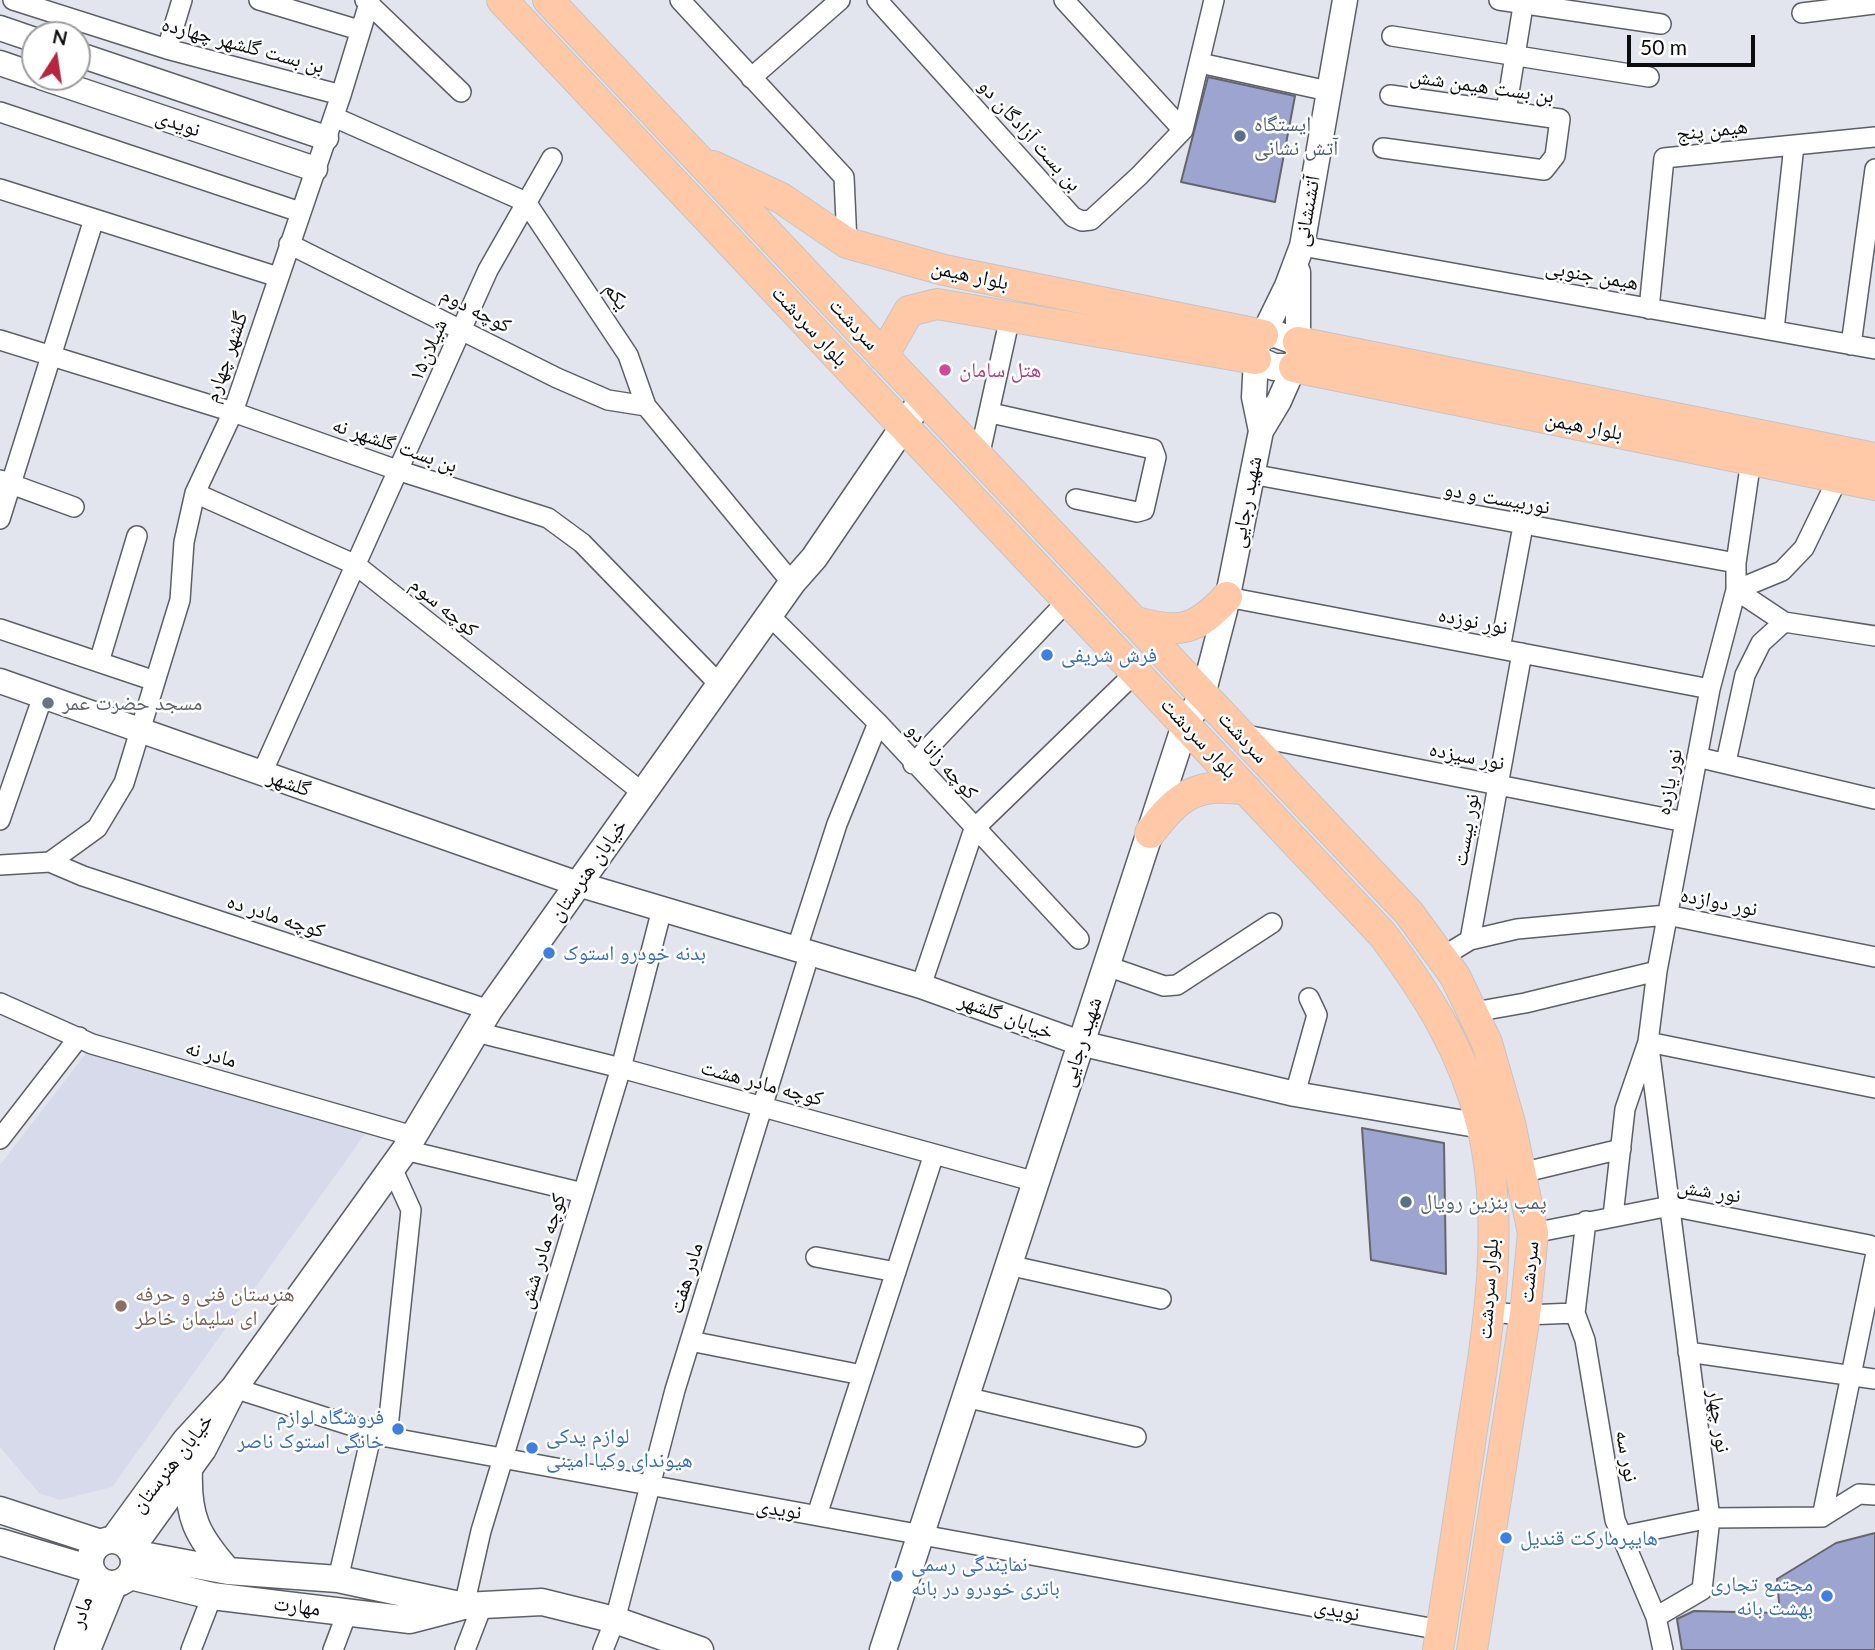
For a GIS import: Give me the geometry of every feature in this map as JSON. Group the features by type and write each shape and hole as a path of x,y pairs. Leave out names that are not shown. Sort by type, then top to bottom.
{"main road":[{"name":"بلوار سردشت","path":"502,0 1384,935 1427,993 1460,1057 1482,1126 1493,1197 1490,1312 1440,1640"},
{"name":"سردشت","path":"548,0 1409,913 1455,975 1487,1043 1521,1173 1533,1233 1525,1315 1472,1650"},
{"name":"بلوار هیمن","path":"699,159 781,198 847,243 944,270 1259,347"},
{"name":"بلوار هیمن","path":"883,356 909,311 920,306 937,304 1010,317 1259,347"},
{"path":"1259,347 1274,367 1296,355"},
{"name":"بلوار هیمن","path":"1296,355 1875,458"},
{"name":"بلوار هیمن","path":"1296,355 1751,460 1875,485"},
{"name":"خیابان هنرستان","path":"113,1561 186,1440 234,1388 404,1151 482,1021 769,615 814,558 923,398"},
{"path":"1133,621 1158,628 1184,630 1210,615 1227,597"},
{"name":"شهید رجایی","path":"883,1650 1185,724 1203,695"},
{"path":"1150,833 1190,792 1227,787 1247,790"},
{"name":"خیابان هنرستان","path":"113,1561 203,1450 234,1388"},
{"path":"189,1469 188,1495 200,1539 228,1571"},
{"name":"مهارت","path":"0,1510 113,1561 212,1595 410,1619 473,1606 542,1602 615,1620 700,1650"},
{"name":"مهارت","path":"0,1542 113,1561 338,1579 473,1606"}],"street":[{"name":"بن بست گلشهر چهارده","path":"13,0 167,49 341,95"},
{"path":"167,49 182,0"},
{"path":"259,0 359,30"},
{"path":"680,0 844,177 847,243"},
{"path":"751,78 840,0"},
{"name":"بن بست آزادگان دو","path":"877,0 1073,216 1082,222 1091,220 1183,130"},
{"path":"1064,0 1183,130"},
{"path":"1183,130 1214,0"},
{"name":"آتشنشانی","path":"1296,355 1300,252 1345,0"},
{"path":"1499,0 1661,24"},
{"path":"368,1 461,92"},
{"name":"گلشهر چهارم","path":"50,862 97,828 124,783 180,600 184,542 195,494 233,412 341,95 368,1"},
{"path":"1506,111 1524,2"},
{"path":"1802,13 1875,4"},
{"path":"0,28 21,35"},
{"path":"1392,36 1649,77"},
{"name":"نویدی","path":"91,58 330,127"},
{"path":"0,63 21,70"},
{"path":"1200,64 1328,91"},
{"name":"نویدی","path":"83,91 315,169"},
{"name":"بن بست هیمن شش","path":"1383,148 1544,170 1555,156 1560,119 1390,95"},
{"path":"0,112 300,212"},
{"path":"330,127 526,202"},
{"name":"هیمن پنج","path":"1649,309 1664,158 1875,137"},
{"path":"1774,331 1794,145"},
{"name":"شیلان۱۵","path":"262,773 400,471 488,270 552,158"},
{"path":"1851,345 1875,169"},
{"path":"0,188 278,277"},
{"name":"یکم","path":"526,202 628,355 646,406 792,583"},
{"path":"0,519 5,482 52,357 94,219"},
{"name":"کوچه دوم","path":"289,243 557,378 608,400 646,406"},
{"name":"آتشنشانی","path":"1259,347 1300,252"},
{"name":"هیمن جنوبی","path":"1300,252 1875,349"},
{"path":"979,457 1010,317"},
{"name":"بن بست گلشهر نه","path":"0,340 233,412 400,471 548,518 566,529 720,685"},
{"name":"شهید رجایی","path":"1259,347 1254,397 1261,431"},
{"name":"شهید رجایی","path":"1203,695 1227,597 1261,431 1279,401 1296,355"},
{"path":"990,413 1153,449 1156,457 1144,510 1138,512 1076,499"},
{"name":"نور یازده","path":"1648,1042 1657,971 1710,689 1736,590 1736,563 1751,460"},
{"name":"نوربیست و دو","path":"1251,474 1736,563"},
{"path":"1736,590 1782,571 1804,548 1839,478"},
{"path":"5,482 74,507"},
{"name":"کوچه سوم","path":"195,494 356,565 643,793"},
{"path":"1500,649 1523,526"},
{"path":"99,662 137,536"},
{"path":"1736,590 1784,622 1875,636"},
{"name":"نور نوزده","path":"1227,597 1710,689"},
{"path":"913,764 1068,600"},
{"name":"کوچه زانا دو","path":"769,615 878,723 913,764 1079,939"},
{"path":"1726,762 1745,675 1761,643 1784,622"},
{"path":"0,629 155,681"},
{"name":"نور بیست","path":"1470,940 1522,653"},
{"path":"921,986 974,829 1137,671"},
{"name":"گلشهر","path":"0,681 578,884"},
{"path":"0,820 43,696"},
{"name":"مادر هفت","path":"603,1650 615,1620 690,1341 762,1107 837,824 878,723"},
{"name":"نور سیزده","path":"1240,734 1685,822"},
{"path":"1697,757 1875,799"},
{"path":"0,865 50,862"},
{"name":"کوچه مادر ده","path":"50,862 482,1021"},
{"name":"خیابان گلشهر","path":"578,884 921,986 1080,1043 1295,1094 1482,1126"},
{"name":"کوچه مادر شش","path":"465,1650 481,1531 621,1068 662,909"},
{"name":"نور دوازده","path":"1470,940 1517,929 1667,915 1875,957"},
{"path":"1107,966 1164,986 1177,985 1272,923"},
{"path":"1442,957 1470,940"},
{"path":"1474,1012 1525,1003 1657,971"},
{"path":"1295,1094 1317,1016 1309,998"},
{"name":"مادر نه","path":"0,1003 92,1044 404,1151 583,1193"},
{"name":"کوچه مادر هشت","path":"482,1021 621,1068 1036,1182"},
{"path":"0,1139 79,1037"},
{"path":"1613,1216 1625,1109 1648,1042 1875,1088"},
{"name":"نور چهار","path":"1648,1042 1710,1518 1702,1590 1656,1617"},
{"path":"1521,1173 1621,1149"},
{"path":"338,1579 379,1435 411,1210 404,1151"},
{"path":"817,1515 934,1154"},
{"name":"نور شش","path":"1533,1233 1670,1206 1869,1245 1875,1249"},
{"path":"1490,1312 1525,1315 1575,1313 1586,1221"},
{"path":"816,1257 896,1272"},
{"path":"1822,1517 1849,1374 1875,1258"},
{"path":"1008,1265 1161,1300"},
{"name":"نور سه","path":"1575,1313 1585,1340 1615,1520 1656,1617 1663,1650"},
{"path":"690,1341 862,1375"},
{"path":"1688,1352 1875,1379"},
{"name":"نویدی","path":"234,1388 379,1435 650,1487 920,1532 1440,1640"},
{"path":"965,1397 1136,1437"},
{"path":"1622,1536 1710,1518 1822,1517 1859,1494 1875,1495"},
{"name":"مادر","path":"67,1650 113,1561"},
{"name":"مادر","path":"88,1650 113,1561"},
{"path":"191,1650 212,1595"},
{"path":"333,1650 347,1613"}],"shaded area":[{"name":"هنرستان فنی و حرفه ای سلیمان خاطر","path":"87,1052 365,1134 112,1487 60,1500 39,1493 0,1447 0,1165"}],"building":[{"name":"ایستگاه آتش نشانی","path":"1208,77 1295,96 1275,202 1181,182"},
{"name":"پمپ بنزین رویال","path":"1362,1128 1444,1143 1446,1274 1371,1260"},
{"name":"مجتمع تجاری بهشت بانه","path":"1875,1533 1875,1650 1682,1650 1677,1619 1694,1611 1780,1613 1777,1579 1836,1543"}],"place":[{"name":"ایستگاه آتش نشانی","path":"1240,136"},
{"name":"هتل سامان","path":"945,370"},
{"name":"فرش شریفی","path":"1047,655"},
{"name":"مسجد حضرت عمر","path":"48,703"},
{"name":"بدنه خودرو استوک","path":"549,953"},
{"name":"پمپ بنزین رویال","path":"1406,1202"},
{"name":"هنرستان فنی و حرفه ای سلیمان خاطر","path":"121,1306"},
{"name":"فروشگاه لوازم خانگى استوک ناصر","path":"398,1429"},
{"name":"لوازم یدکى هیونداى وکیا امینى","path":"532,1448"},
{"name":"هایپرمارکت قندیل","path":"1506,1538"},
{"name":"نمایندگی رسمی باتری خودرو در بانه","path":"897,1576"},
{"name":"مجتمع تجاری بهشت بانه","path":"1827,1596"}]}
